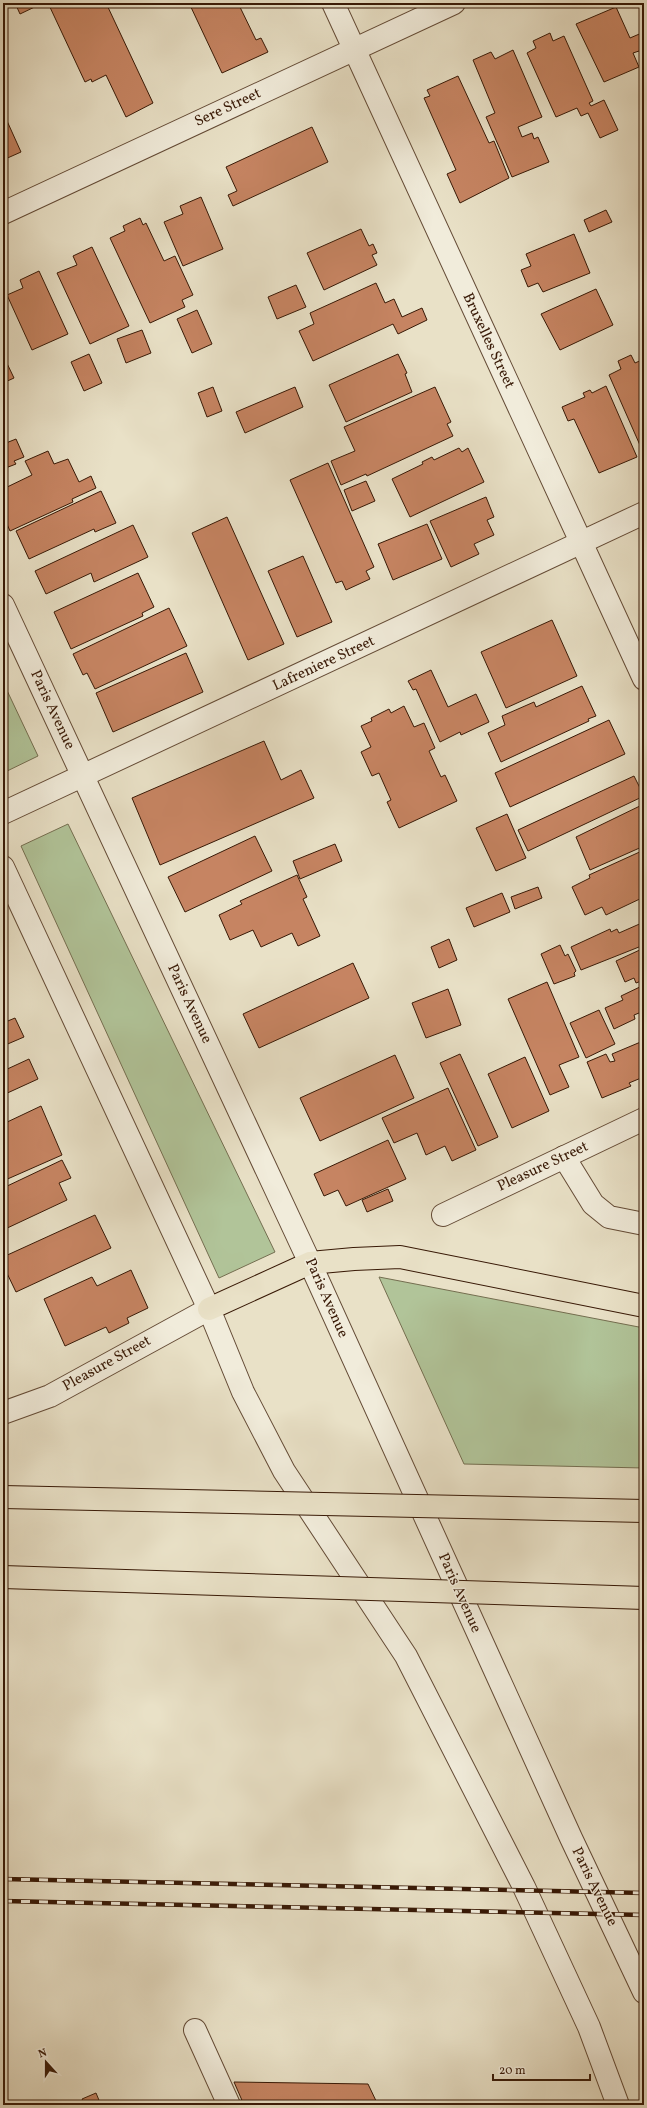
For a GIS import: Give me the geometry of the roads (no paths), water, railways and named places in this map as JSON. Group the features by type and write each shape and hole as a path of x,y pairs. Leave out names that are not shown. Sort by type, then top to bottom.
{"highway":[{"path":"209,1309 310,1263 354,1258 400,1257 644,1306"},
{"path":"3,1497 644,1511"},
{"path":"3,1577 644,1598"}],"street":[{"name":"Bruxelles Street","path":"333,3 644,678"},
{"name":"Sere Street","path":"3,213 454,3"},
{"name":"Lafreniere Street","path":"3,814 644,513"},
{"name":"Paris Avenue","path":"3,605 310,1263 571,1838 644,1992"},
{"path":"3,867 209,1309 243,1392 284,1471 406,1656 524,1887 589,2028 618,2105"},
{"name":"Pleasure Street","path":"443,1215 644,1119"},
{"path":"564,1157 593,1204 609,1217 644,1224"},
{"name":"Pleasure Street","path":"3,1413 50,1396 209,1309"},
{"path":"195,2030 229,2105"}],"railway":[{"path":"3,1879 644,1893"},
{"path":"3,1901 644,1915"}]}
